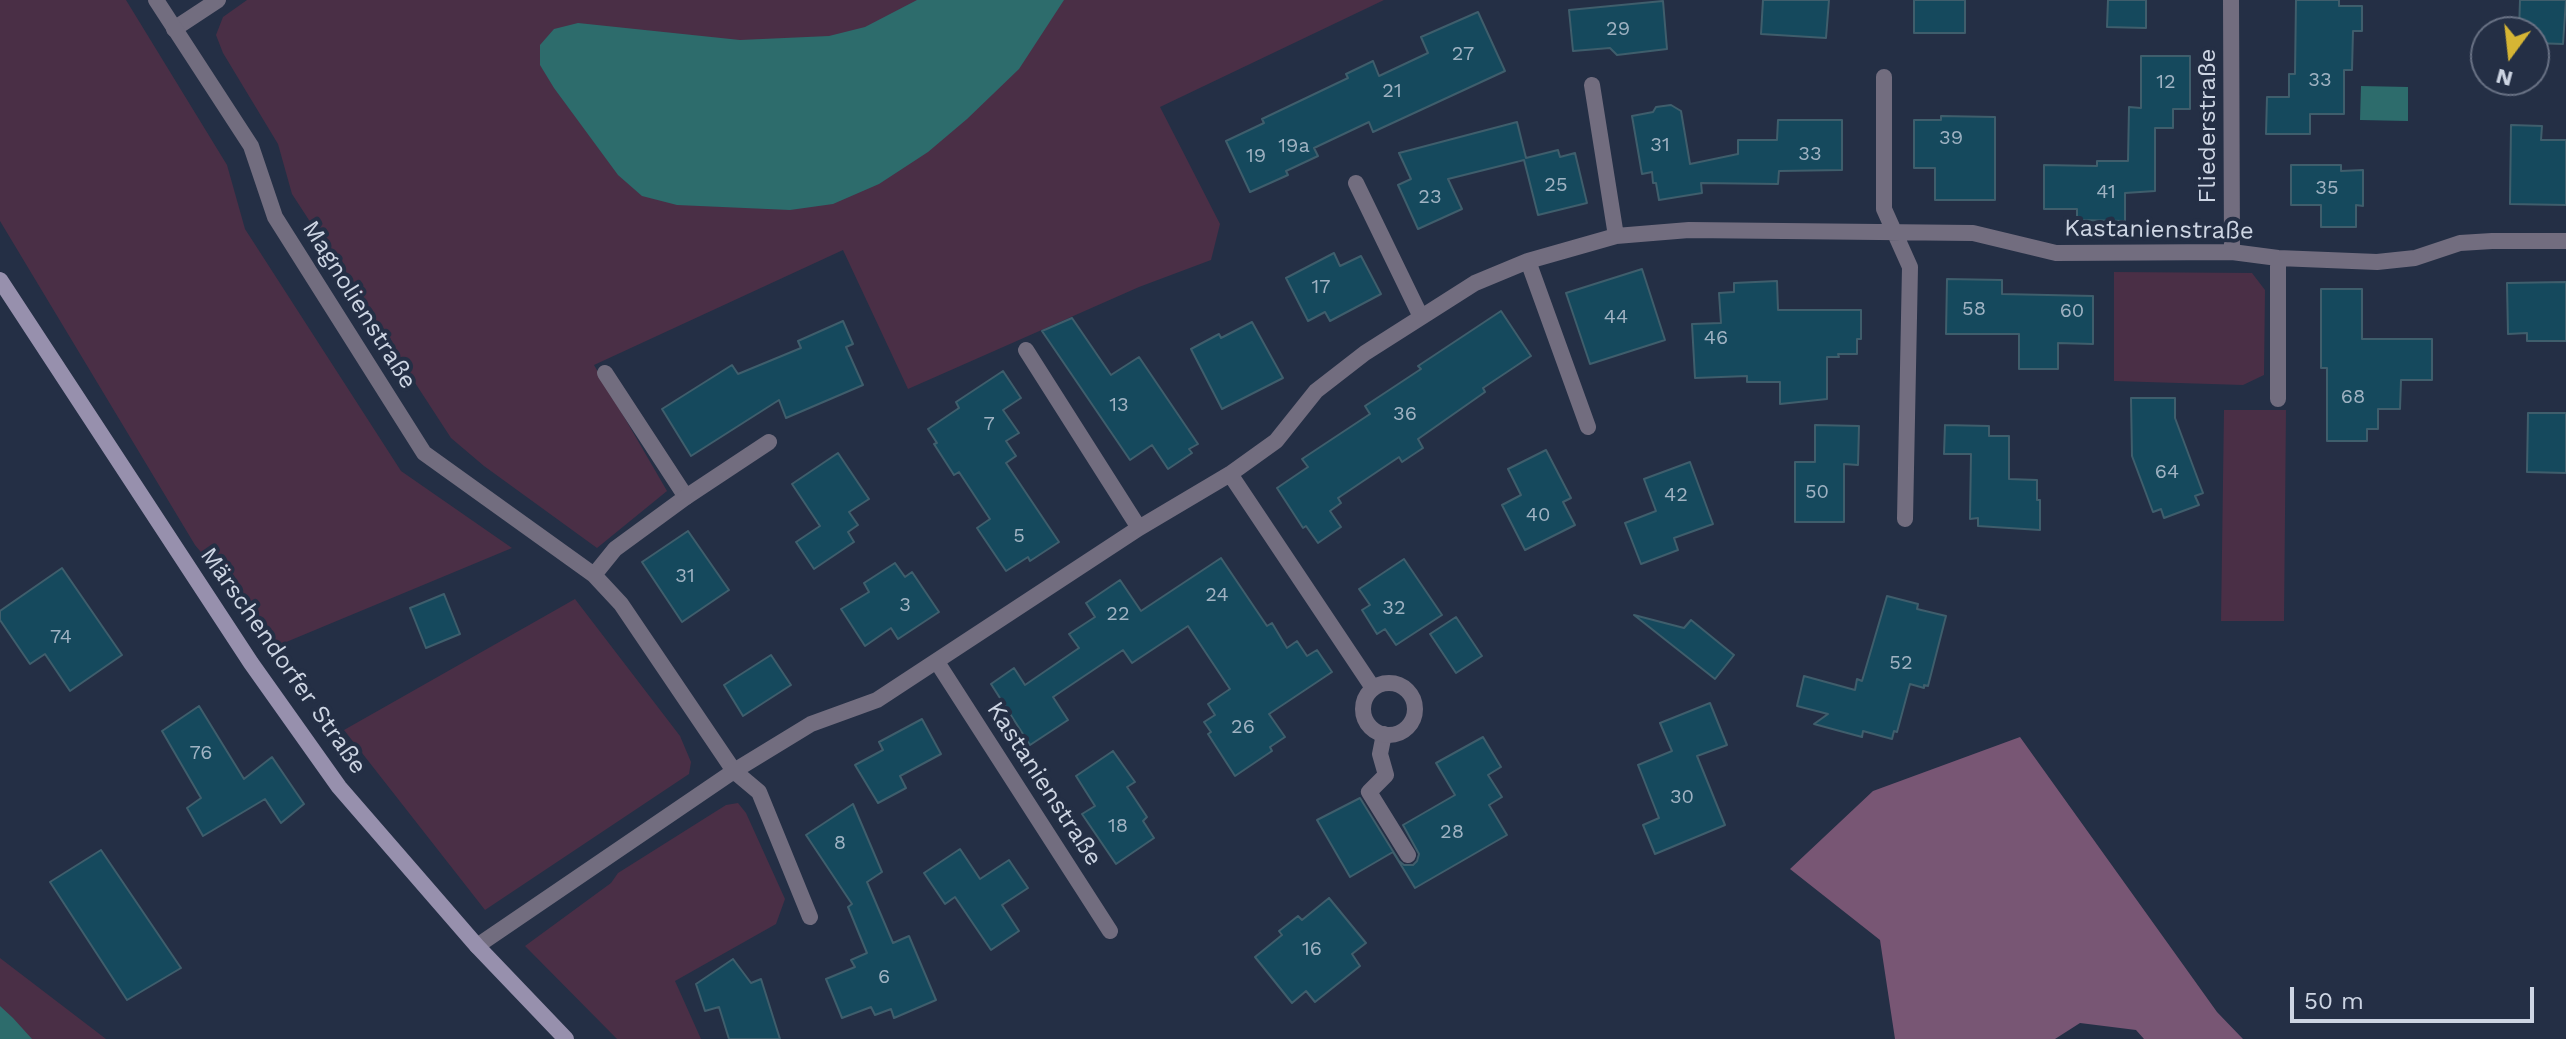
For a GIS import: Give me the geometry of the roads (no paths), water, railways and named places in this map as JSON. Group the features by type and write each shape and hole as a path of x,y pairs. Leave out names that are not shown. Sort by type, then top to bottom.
{"street":[{"name":"Magnolienstraße","path":"156,0 251,146 275,217 424,453 594,575 621,604 734,771"},
{"path":"174,29 218,0"},
{"name":"Fliederstraße","path":"2231,0 2232,252"},
{"path":"1884,77 1884,209 1910,267 1905,519"},
{"path":"1592,85 1616,236"},
{"path":"1356,183 1421,317"},
{"name":"Kastanienstraße","path":"477,946 734,771 811,724 877,700 1139,528 1230,474 1276,441 1316,391 1365,353 1475,283 1528,261 1616,236 1689,230 1973,233 2056,253 2232,252 2278,258 2377,262 2415,258 2460,243 2566,241"},
{"name":"Kastanienstraße","path":"2278,258 2278,399"},
{"path":"1528,261 1588,427"},
{"name":"Märschendorfer Straße","path":"0,280 251,663 339,787 477,946 566,1039"},
{"path":"1026,350 1139,528"},
{"path":"605,373 686,497"},
{"path":"594,575 615,549 769,442"},
{"path":"1230,474 1373,688"},
{"name":"Kastanienstraße","path":"937,662 1110,931"},
{"path":"1383,683 1395,683 1413,697 1413,719 1406,729 1395,734 1384,734 1373,729 1366,720 1363,709 1365,698 1373,688 1383,683"},
{"path":"1384,734 1380,754 1386,775 1369,792 1408,855"},
{"path":"734,771 759,792 810,917"}]}
